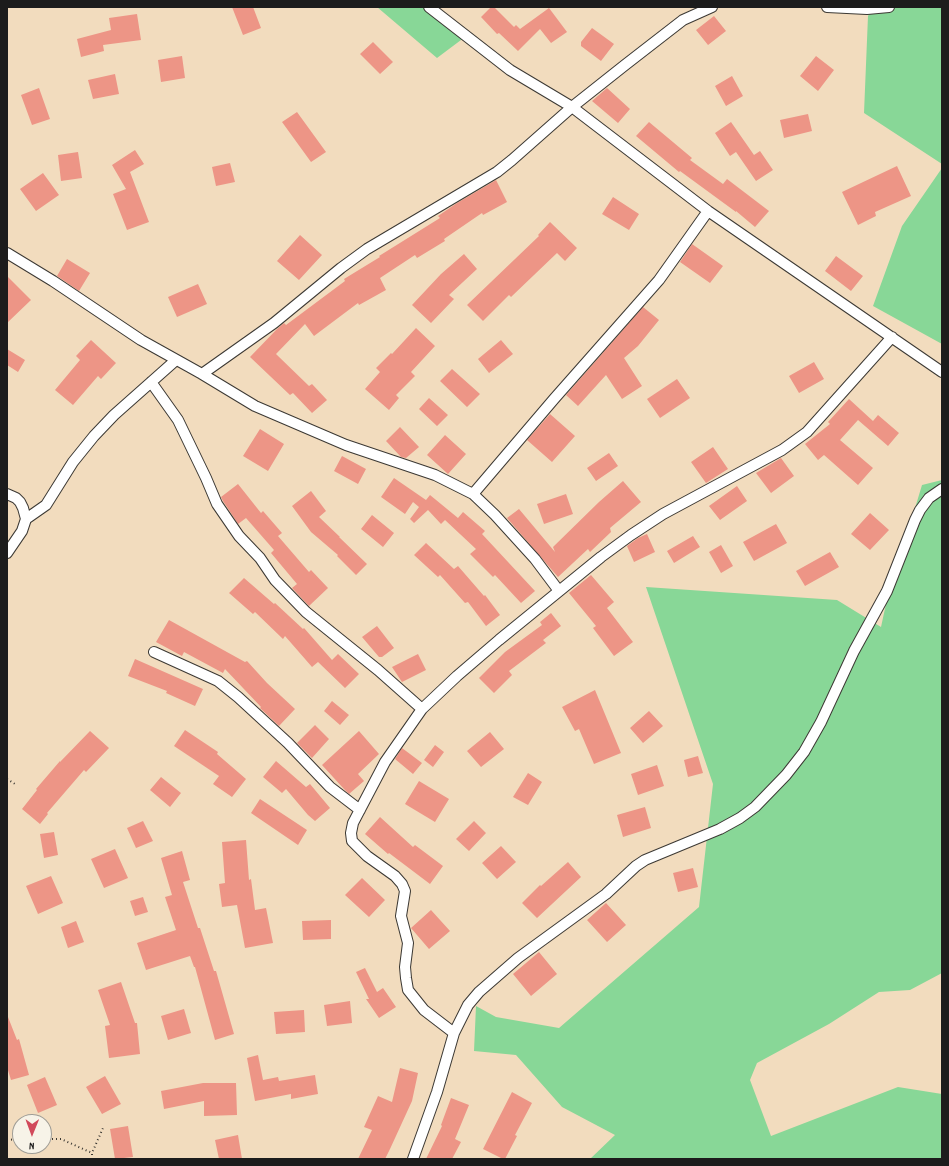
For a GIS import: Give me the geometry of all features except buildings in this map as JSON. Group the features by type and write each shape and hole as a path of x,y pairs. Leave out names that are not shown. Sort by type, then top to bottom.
{"street":[{"path":"429,7 510,70 572,107 708,211 942,372"},
{"path":"202,374 274,323 341,268 367,249 497,172 572,107 683,20 712,7"},
{"path":"827,7 867,9 889,7"},
{"path":"473,494 659,280 708,211"},
{"path":"7,253 141,340 255,406 346,444 435,475 473,494 536,559 559,591"},
{"path":"454,1033 424,1010 408,990 406,972 408,943 401,916 406,891 395,876 367,856 352,841 352,828 385,762 422,709 457,676 607,552 663,514 782,450 807,432 892,337"},
{"path":"7,553 22,531 26,520 46,505 73,462 94,436 114,415 176,360"},
{"path":"151,382 178,420 217,504 239,536 260,558 275,580 306,612 372,665 422,709"},
{"path":"413,1159 437,1092 454,1033 468,1005 479,992 518,958 606,894 636,866 645,860 720,829 740,818 755,806 786,775 804,752 821,722 854,651 887,591 917,515 925,502 942,489"},
{"path":"7,494 16,498 20,502 26,520"},
{"path":"154,652 218,681 238,697 288,743 330,787 360,810"}],"path":[{"path":"7,779 15,784"},
{"path":"92,1159 92,1153 103,1128"},
{"path":"52,1139 61,1139 92,1153"}],"green space":[{"path":"377,7 437,7 469,34 437,58"},
{"path":"873,7 942,7 942,164 864,113 868,16"},
{"path":"942,168 942,344 873,306 902,226"},
{"path":"942,480 942,973 910,990 879,992 829,1024 757,1063 750,1080 771,1136 898,1087 942,1094 942,1159 590,1159 615,1135 562,1107 516,1055 474,1051 476,1006 496,1017 559,1028 699,907 713,784 646,587 837,600 881,627 886,604 922,485"}]}
